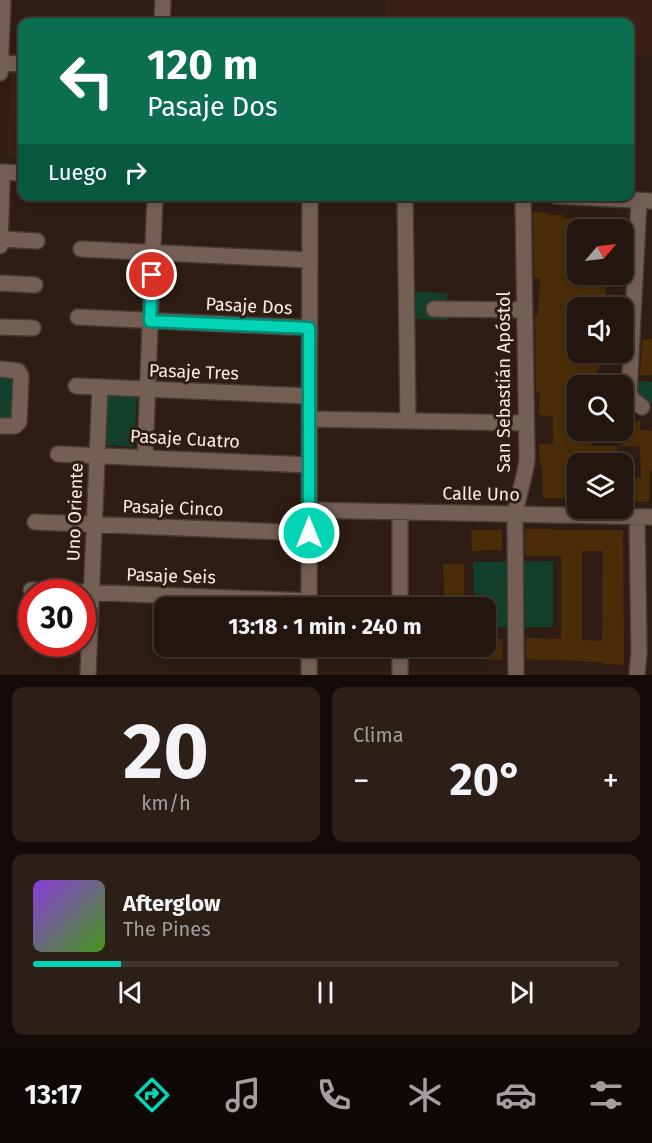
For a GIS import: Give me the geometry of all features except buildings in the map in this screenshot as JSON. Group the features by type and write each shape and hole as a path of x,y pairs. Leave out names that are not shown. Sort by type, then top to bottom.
{"street":[{"path":"0,73 3,0"},
{"path":"162,18 163,0"},
{"path":"0,63 18,64"},
{"path":"0,246 2,183 0,174 18,173"},
{"path":"145,457 155,201"},
{"path":"309,597 310,201"},
{"path":"405,201 408,421"},
{"name":"San Sebastián Apóstol","path":"516,675 515,514 527,459 523,201"},
{"path":"645,201 629,393 633,400 647,407"},
{"path":"0,239 37,240"},
{"path":"81,249 310,260"},
{"path":"0,283 35,285"},
{"path":"434,309 524,310"},
{"name":"Pasaje Dos","path":"78,317 309,328"},
{"path":"0,327 33,328"},
{"path":"0,369 16,370 21,374 18,424 12,427 0,426"},
{"name":"Pasaje Tres","path":"76,386 309,396"},
{"name":"Uno Oriente","path":"92,579 100,387"},
{"path":"309,419 526,423"},
{"name":"Pasaje Cuatro","path":"58,454 309,465"},
{"name":"Calle Uno","path":"309,510 645,517"},
{"path":"400,512 400,597"},
{"path":"637,675 645,517"},
{"name":"Pasaje Cinco","path":"35,522 309,533"},
{"name":"Pasaje Seis","path":"96,592 182,597"},
{"name":"Uno Oriente","path":"88,675 89,657"},
{"path":"309,657 309,675"},
{"path":"400,657 400,675"}],"shaded area":[{"path":"385,0 652,0 652,57 634,56 634,18 385,18"},
{"path":"11,68 18,68 18,159 7,158"}],"green space":[{"path":"414,292 447,293 447,320 413,319"},
{"path":"0,374 14,375 11,419 0,419"},
{"path":"636,381 652,382 652,404 644,404 635,391"},
{"path":"107,395 137,396 134,447 104,445"},
{"path":"553,561 553,627 496,627 496,597 474,597 473,562"}],"route":[{"path":"152,275 150,321 309,328 309,533"}]}
